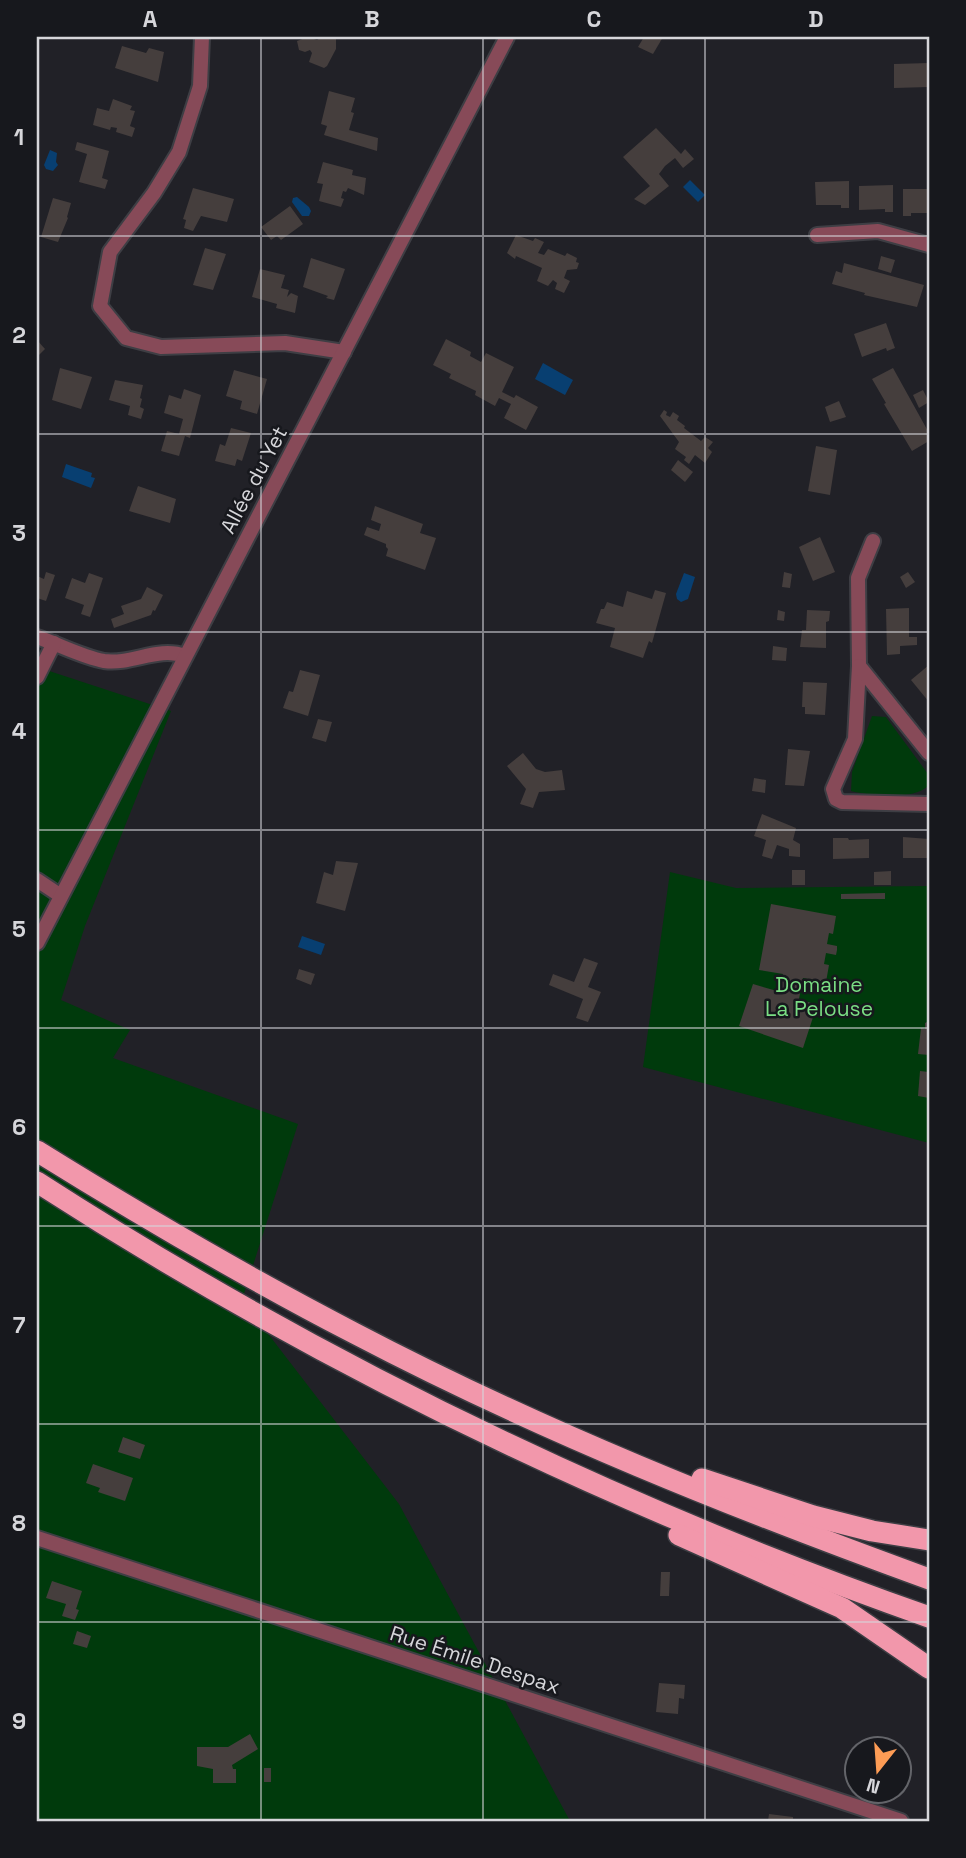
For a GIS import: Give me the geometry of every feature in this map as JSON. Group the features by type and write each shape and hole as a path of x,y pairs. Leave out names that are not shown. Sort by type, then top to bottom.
{"highway":[{"path":"37,1152 131,1209 356,1334 470,1390 756,1515 929,1579"},
{"path":"37,1182 114,1231 418,1401 667,1516 929,1616"},
{"path":"496,1438 598,1500 842,1608 929,1668"},
{"path":"587,1443 813,1517 872,1531 929,1540"}],"street":[{"path":"202,37 204,46 200,86 179,152 110,252 100,306 126,338 162,347 285,343 344,352"},
{"name":"Allée du Yet","path":"37,943 507,37"},
{"path":"817,235 878,231 929,245"},
{"path":"873,541 858,578 859,666 855,739 833,789 836,799 842,802 929,804"},
{"path":"37,637 103,661 120,661 149,654 174,652 185,656"},
{"path":"37,677 54,643"},
{"path":"859,666 929,753"},
{"path":"37,880 61,896"},
{"name":"Rue Émile Despax","path":"37,1538 901,1821"}],"green space":[{"path":"37,667 171,711 85,926 61,1000 130,1030 113,1058 298,1124 242,1300 399,1504 570,1821 37,1821"},
{"path":"872,716 886,717 928,774 929,785 922,790 903,795 881,796 851,791 852,772"},
{"name":"Domaine La Pelouse","path":"670,872 736,888 929,886 929,1143 643,1067"}],"water":[{"path":"50,150 57,153 58,165 53,171 46,169 44,165"},
{"path":"690,180 705,195 698,202 683,187"},
{"path":"297,197 309,207 309,216 302,216 292,202 293,198"},
{"path":"543,363 573,380 565,395 535,379"},
{"path":"66,464 92,473 91,477 95,478 91,488 62,477"},
{"path":"684,573 695,577 688,599 681,602 676,594"},
{"path":"302,936 325,944 321,955 298,947"}],"building":[{"path":"308,37 317,40 322,37 336,37 336,49 324,68 309,62 312,53 310,50 299,50 297,41"},
{"path":"644,37 663,37 653,54 638,47"},
{"path":"122,46 146,53 149,48 164,52 158,82 115,68"},
{"path":"929,63 929,87 894,88 894,64"},
{"path":"329,91 355,98 349,130 378,138 377,151 324,135 327,126 321,124"},
{"path":"113,99 132,106 130,110 135,111 130,126 135,128 132,137 116,132 117,128 111,127 110,130 93,125 97,108 109,111"},
{"path":"656,128 681,154 685,149 694,159 683,168 675,158 665,166 659,174 669,186 645,205 634,199 650,186 623,157"},
{"path":"77,142 109,151 102,178 108,180 105,189 79,182 87,154 75,150"},
{"path":"323,162 353,170 352,175 366,178 364,195 348,188 346,192 343,191 341,207 319,201 323,184 317,183"},
{"path":"849,181 849,208 841,208 841,205 816,205 815,182"},
{"path":"893,185 893,212 885,212 885,209 859,210 859,186"},
{"path":"193,188 234,199 227,222 201,216 193,231 184,228 186,220 183,219"},
{"path":"903,189 929,189 929,213 903,216"},
{"path":"53,198 71,203 58,242 41,237"},
{"path":"290,206 303,224 281,240 277,236 271,240 261,227"},
{"path":"516,235 544,242 538,253 544,255 548,249 577,258 577,269 567,270 564,278 570,281 564,293 555,289 557,283 553,280 548,286 537,281 542,268 516,256 515,259 507,253"},
{"path":"205,248 226,254 213,290 193,285"},
{"path":"881,256 895,260 891,273 878,269"},
{"path":"311,258 345,269 334,300 303,287"},
{"path":"844,263 924,285 917,307 864,295 865,293 832,284 836,271 842,273"},
{"path":"260,269 285,275 281,288 289,290 287,297 291,293 298,296 295,313 276,308 277,304 252,297"},
{"path":"886,323 895,348 887,351 886,348 862,357 854,334"},
{"path":"446,339 471,352 470,356 481,362 486,353 514,367 502,392 514,398 516,395 538,407 526,430 504,418 511,404 499,398 495,406 475,395 476,391 449,378 451,374 433,365"},
{"path":"37,340 45,349 37,357"},
{"path":"60,368 92,377 81,409 52,400"},
{"path":"893,368 929,433 929,441 912,451 872,379"},
{"path":"234,370 267,379 257,414 240,409 242,401 226,396"},
{"path":"115,380 143,385 140,407 144,409 141,419 128,415 130,406 109,400"},
{"path":"184,389 201,395 190,438 185,436 179,456 161,451 167,431 179,434 183,419 164,413 169,395 181,399"},
{"path":"923,390 929,402 919,408 913,395"},
{"path":"839,401 846,417 830,422 825,407"},
{"path":"664,410 670,417 673,412 679,416 677,420 684,428 701,441 705,437 713,442 708,448 712,452 705,463 695,455 689,464 684,460 686,457 675,449 679,442 660,416"},
{"path":"231,428 251,433 242,461 237,459 235,466 215,461 220,444 225,446"},
{"path":"816,446 837,450 830,495 808,491"},
{"path":"678,460 693,472 685,482 671,470"},
{"path":"138,486 176,499 170,523 129,511"},
{"path":"375,506 423,524 420,533 436,538 425,570 386,556 386,544 364,535 367,527 379,531 381,524 371,520"},
{"path":"820,537 835,572 813,581 799,547"},
{"path":"46,572 55,575 46,601 37,598 37,576 44,579"},
{"path":"784,572 792,574 790,588 782,587"},
{"path":"908,572 915,582 906,588 900,577"},
{"path":"89,573 103,578 90,617 81,614 84,605 65,598 72,578 85,583"},
{"path":"147,587 163,595 155,611 153,610 151,615 114,628 111,619 124,614 121,606 141,599"},
{"path":"655,590 666,593 652,643 649,641 643,658 610,647 615,628 596,623 601,609 604,609 607,602 623,607 627,591 652,599"},
{"path":"909,608 909,637 917,637 917,645 900,646 900,654 887,655 886,609"},
{"path":"778,610 785,612 784,621 777,620"},
{"path":"807,610 830,611 829,621 826,622 826,648 800,647 802,630 806,630"},
{"path":"773,646 787,648 786,661 772,660"},
{"path":"929,665 929,702 911,680"},
{"path":"300,670 320,675 308,716 283,708 289,691 293,692"},
{"path":"803,682 827,683 825,715 805,714 805,707 802,707"},
{"path":"318,719 332,722 326,742 312,738"},
{"path":"788,749 810,751 804,786 785,785"},
{"path":"523,753 536,769 545,772 562,770 565,790 539,792 533,808 520,804 526,789 507,766"},
{"path":"754,778 766,780 765,793 752,791"},
{"path":"762,814 796,828 793,840 800,844 800,857 789,856 789,849 777,845 772,859 762,856 766,840 754,836"},
{"path":"903,837 929,839 929,858 903,858"},
{"path":"833,838 869,839 869,858 833,859"},
{"path":"336,861 358,863 345,911 316,903 324,872 333,875"},
{"path":"792,870 805,870 805,885 792,885"},
{"path":"891,871 891,885 874,885 874,872"},
{"path":"885,893 885,899 841,899 841,894"},
{"path":"771,904 836,916 833,934 829,933 827,944 837,946 837,950 836,955 826,953 824,964 829,965 826,982 803,978 799,999 817,1005 803,1048 739,1026 753,984 777,991 783,974 759,970"},
{"path":"584,958 598,963 588,987 601,992 588,1022 576,1018 583,999 549,985 553,974 574,982"},
{"path":"299,969 315,974 311,985 296,979"},
{"path":"929,1021 929,1055 918,1054 921,1028 925,1029 925,1023"},
{"path":"920,1071 929,1072 929,1098 918,1096"},
{"path":"123,1437 145,1445 140,1459 118,1452"},
{"path":"93,1464 133,1478 125,1501 98,1492 100,1488 86,1483"},
{"path":"661,1572 670,1572 669,1596 660,1596"},
{"path":"52,1581 82,1591 75,1620 62,1616 66,1604 46,1598"},
{"path":"77,1631 91,1636 87,1648 73,1644"},
{"path":"659,1683 685,1685 684,1699 679,1698 678,1714 656,1712"},
{"path":"250,1734 258,1749 232,1765 233,1769 236,1769 236,1783 213,1783 213,1769 197,1766 197,1747 228,1747"},
{"path":"264,1768 271,1768 271,1782 264,1782"},
{"path":"769,1814 793,1817 793,1821 768,1821"}]}
